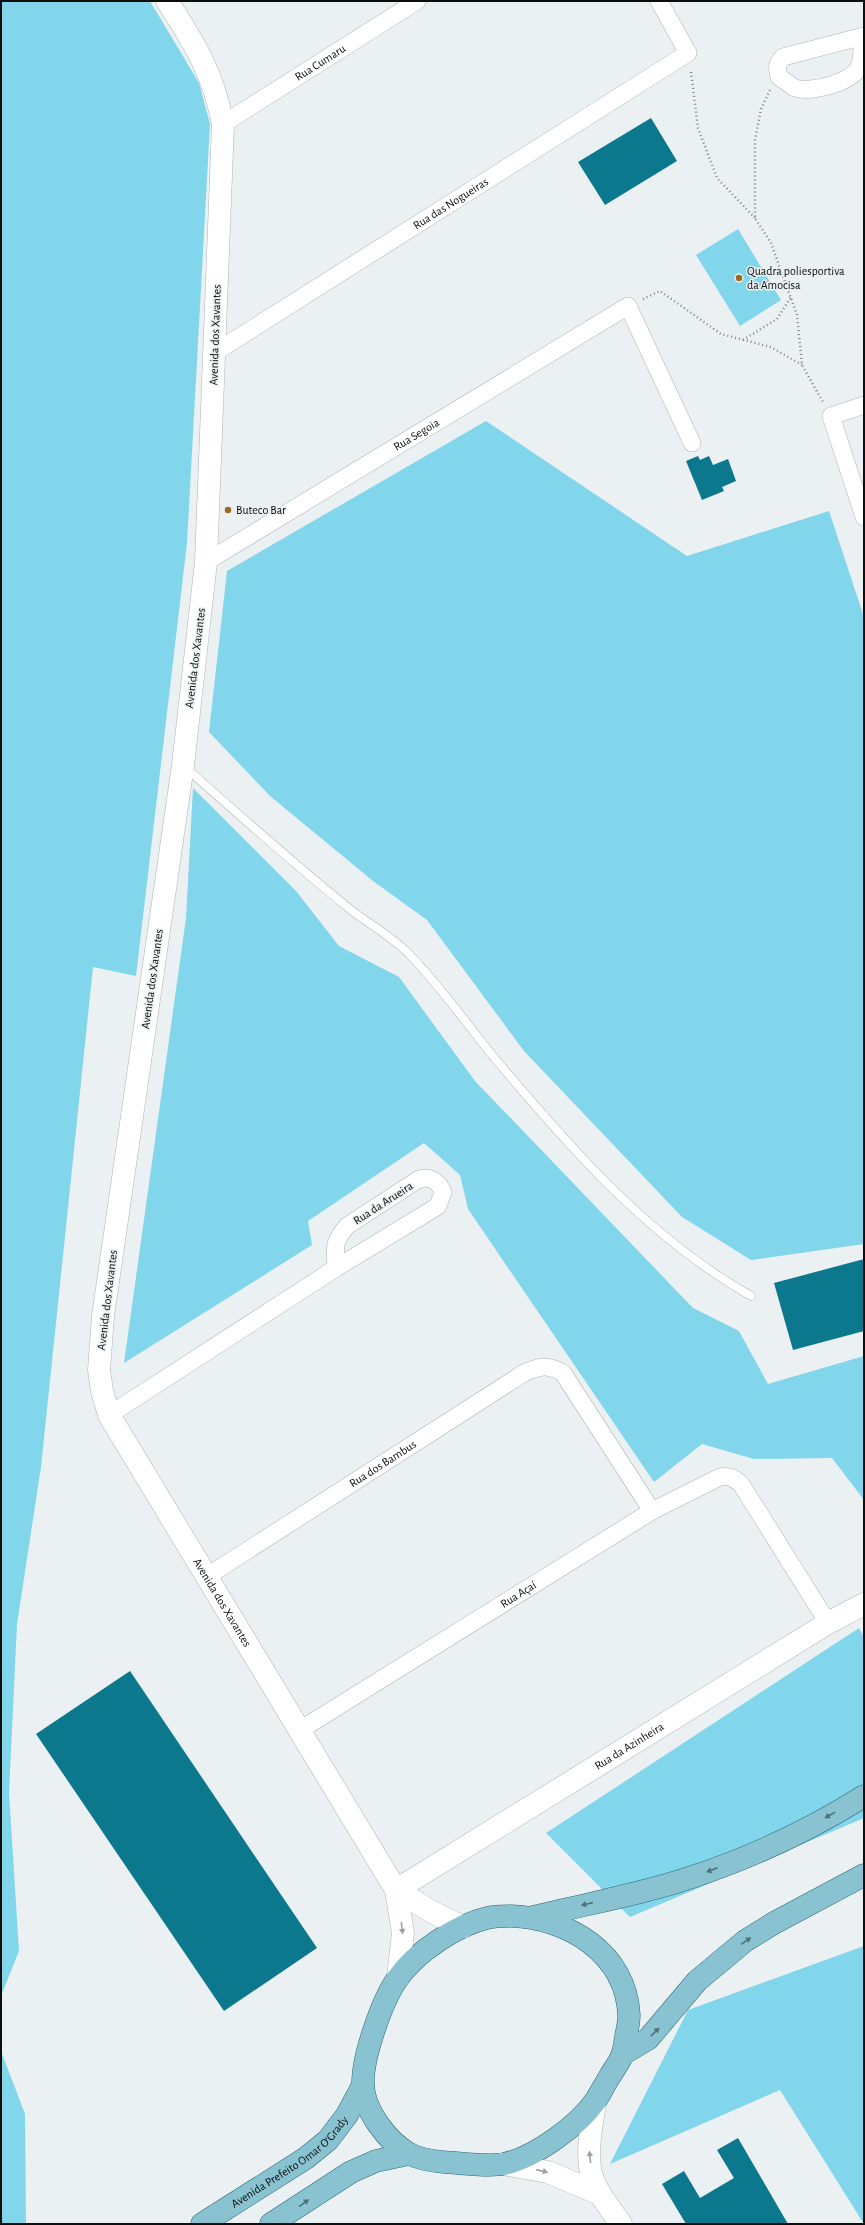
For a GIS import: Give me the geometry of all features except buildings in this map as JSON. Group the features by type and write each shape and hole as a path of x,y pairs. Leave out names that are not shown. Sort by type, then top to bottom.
{"main road":[{"name":"Avenida dos Xavantes","path":"167,1 207,66 219,102 223,124 206,562 182,765 103,1316 99,1370 102,1391 109,1415 396,1890 403,1933 398,1978"},
{"name":"Rua da Azinheira","path":"396,1890 828,1624 864,1604"},
{"path":"600,2194 548,2172 504,2164 435,2161 409,2154 386,2135 372,2116 363,2086 373,2032 398,1978 417,1958 439,1940 463,1927 487,1918 533,1916 689,1878 739,1860 798,1833 864,1796"},
{"path":"623,2054 648,2038 696,1981 745,1941 774,1923 864,1875"},
{"name":"Avenida dos Xavantes","path":"396,1890 432,1912 463,1927"},
{"path":"504,2164 538,2150 564,2132 595,2102 623,2054 629,2016 623,1987 615,1966 598,1948 576,1934 533,1916"},
{"name":"Avenida Prefeito Omar O'Grady","path":"202,2224 306,2158 328,2140 347,2115 363,2086"},
{"path":"595,2102 589,2148 592,2174 600,2194 621,2224"},
{"path":"272,2224 351,2172 376,2162 409,2154"}],"street":[{"name":"Rua Cumaru","path":"223,124 417,1"},
{"path":"659,1 688,53"},
{"path":"863,37 863,55 858,69 849,79 813,90 795,88 779,77 777,67 778,62 783,57 863,37"},
{"name":"Rua das Nogueiras","path":"214,353 688,53"},
{"path":"628,306 692,443"},
{"name":"Rua Segoia","path":"206,562 628,306"},
{"path":"864,405 831,416 864,517"},
{"name":"Rua da Arueira","path":"109,1415 336,1268 438,1206 443,1192 434,1179 427,1177 419,1179 347,1226 338,1236 334,1246 336,1268"},
{"name":"Rua dos Bambus","path":"206,1577 524,1373 540,1365 550,1366 563,1373 652,1511"},
{"name":"Rua Açaí","path":"300,1730 652,1511 720,1477 726,1476 734,1478 741,1484 828,1624"}],"lane":[{"path":"182,765 353,911 409,953 438,986 497,1060 601,1178 675,1246 723,1280 751,1296"}],"path":[{"path":"688,53 698,128 717,178 755,218 771,243 797,315 802,365 831,416"},
{"path":"755,218 755,140 761,110 770,89 779,77"},
{"path":"628,306 660,291 721,334 771,347 802,365"},
{"path":"742,340 777,319 791,297"}],"shaded area":[{"path":"1,1 150,1 199,83 210,124 187,543 136,976 93,967 41,1467 17,1624 9,1793 19,1951 1,1996"},
{"name":"Quadra poliesportiva da Amocisa","path":"738,229 781,300 740,326 696,255"},
{"path":"486,421 687,556 829,511 864,617 864,1244 751,1260 682,1217 524,1051 427,920 373,881 270,796 209,732 227,571"},
{"path":"193,788 296,891 339,946 399,977 475,1081 693,1308 739,1331 768,1384 864,1356 864,1500 832,1458 754,1459 702,1444 654,1482 468,1209 460,1175 424,1143 308,1221 312,1245 124,1363 186,918"},
{"path":"859,1628 864,1637 864,1818 630,1917 546,1833"},
{"path":"864,1946 864,2224 780,2090 610,2164 688,2010"},
{"path":"1,2051 25,2114 26,2224 1,2224"}],"place":[{"name":"Quadra poliesportiva da Amocisa","path":"739,278"},
{"name":"Buteco Bar","path":"228,510"}]}
